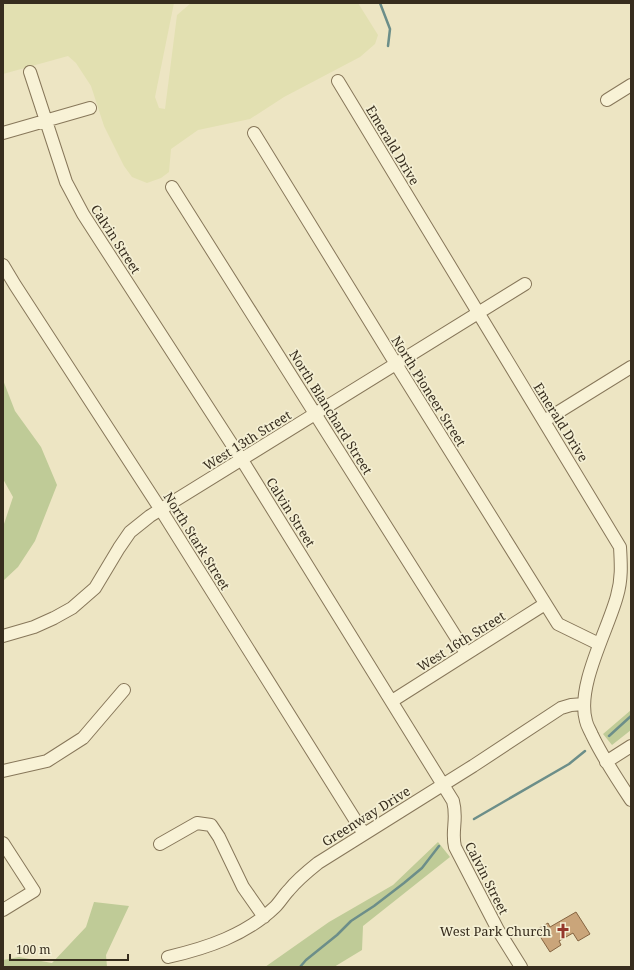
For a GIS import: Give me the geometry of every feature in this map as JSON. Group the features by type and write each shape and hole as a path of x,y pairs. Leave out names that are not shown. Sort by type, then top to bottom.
{"street":[{"name":"Calvin Street","path":"30,72 66,182 83,214 242,460 453,801 456,810 453,839 455,847 498,930 521,967"},
{"name":"Emerald Drive","path":"338,81 620,548 621,578 617,596 599,644 586,688 584,704 586,721 598,748 631,800"},
{"path":"607,100 631,84"},
{"path":"3,133 90,108"},
{"name":"North Pioneer Street","path":"254,133 558,624 599,644"},
{"name":"North Blanchard Street","path":"172,187 466,653"},
{"name":"North Stark Street","path":"3,265 161,510 364,834"},
{"name":"West 13th Street","path":"3,636 34,627 72,608 95,588 118,548 130,532 150,516 525,284"},
{"path":"544,421 631,366"},
{"name":"West 16th Street","path":"392,701 545,604"},
{"path":"3,771 47,762 82,738 124,690"},
{"name":"Greenway Drive","path":"168,957 197,950 236,935 264,917 276,906 301,877 318,863 561,708 571,705 584,704"},
{"path":"606,762 631,746"},
{"path":"160,844 197,823 211,825 219,837 243,887 264,917"},
{"path":"3,843 34,891 3,910"}],"shaded area":[{"path":"3,3 174,3 155,97 159,108 165,109 177,15 191,3 358,3 378,35 375,44 360,57 284,97 250,119 198,130 171,149 169,172 161,178 147,183 132,177 124,166 104,126 91,86 76,63 68,56 3,74"}],"green space":[{"path":"3,380 15,411 41,447 57,485 35,541 18,567 3,581 3,527 13,497 3,479"},
{"path":"631,710 631,730 612,745 603,734"},
{"path":"438,842 450,857 363,926 362,950 334,967 265,967 329,922 393,885"},
{"path":"94,902 129,906 106,955 107,967 3,967 3,960 19,957 52,963 86,927"}],"building":[{"name":"West Park Church","path":"576,912 590,934 578,941 573,933 559,941 561,945 550,952 536,930 548,923 550,927"}],"waterway":[{"path":"380,3 390,29 388,46"},
{"path":"609,736 631,716"},
{"path":"474,819 569,764 585,751"},
{"path":"300,967 351,921 374,906 422,868 439,846"}],"place":[{"name":"West Park Church","path":"563,931"}]}
